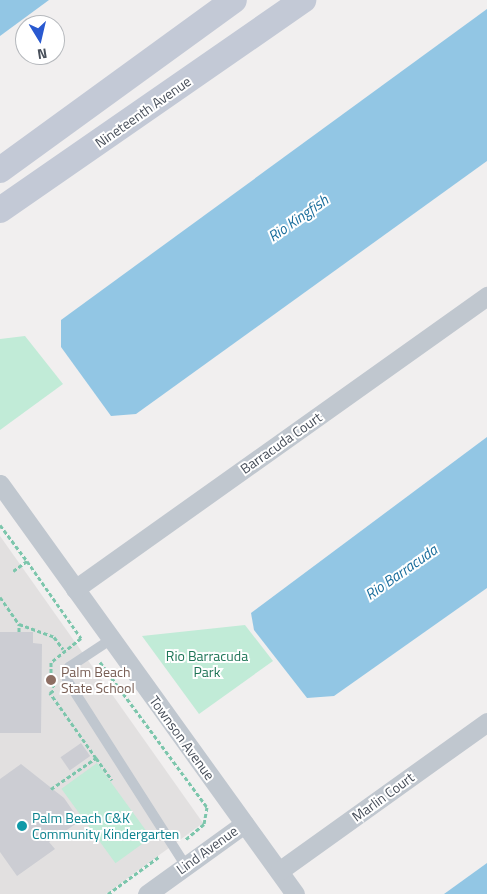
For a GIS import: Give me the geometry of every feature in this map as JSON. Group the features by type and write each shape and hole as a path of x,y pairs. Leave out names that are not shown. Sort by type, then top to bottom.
{"main road":[{"path":"0,170 234,0"},
{"name":"Nineteenth Avenue","path":"0,210 288,4"}],"street":[{"name":"Barracuda Court","path":"75,589 487,296"},
{"name":"Townson Avenue","path":"0,484 110,640 295,894"},
{"name":"Marlin Court","path":"279,871 487,722"},
{"name":"Lind Avenue","path":"146,894 244,824"}],"lane":[{"path":"110,640 69,667 67,680 186,866"}],"path":[{"path":"0,525 80,638 63,649 49,669 54,690"},
{"path":"13,571 27,561"},
{"path":"0,597 19,624 54,637 63,649"},
{"path":"19,624 19,632"},
{"path":"97,657 207,808 204,824 180,844"},
{"path":"51,789 96,758 50,693 67,680"},
{"path":"108,894 160,856"}],"shaded area":[{"name":"Palm Beach State School","path":"0,536 203,823 106,894 0,894"}],"green space":[{"path":"25,336 63,384 0,430 0,339"},
{"name":"Rio Barracuda Park","path":"245,625 273,661 199,714 142,636"},
{"path":"97,763 151,837 115,863 61,789"}],"water":[{"path":"0,0 49,0 29,15 15,15 15,25 0,36"},
{"name":"Rio Kingfish","path":"487,9 487,161 136,414 111,416 61,347 61,320"},
{"name":"Rio Barracuda","path":"487,437 487,588 334,696 307,698 254,630 251,613"},
{"path":"487,863 487,894 444,894"}],"building":[{"path":"0,632 33,632 33,643 42,644 41,733 0,733"},
{"path":"81,743 90,756 70,770 61,757"},
{"path":"21,764 64,798 80,821 49,842 55,849 17,876 0,852 0,779"}],"place":[{"name":"Palm Beach State School","path":"51,680"},
{"name":"Palm Beach C&K Community Kindergarten","path":"22,826"}]}
